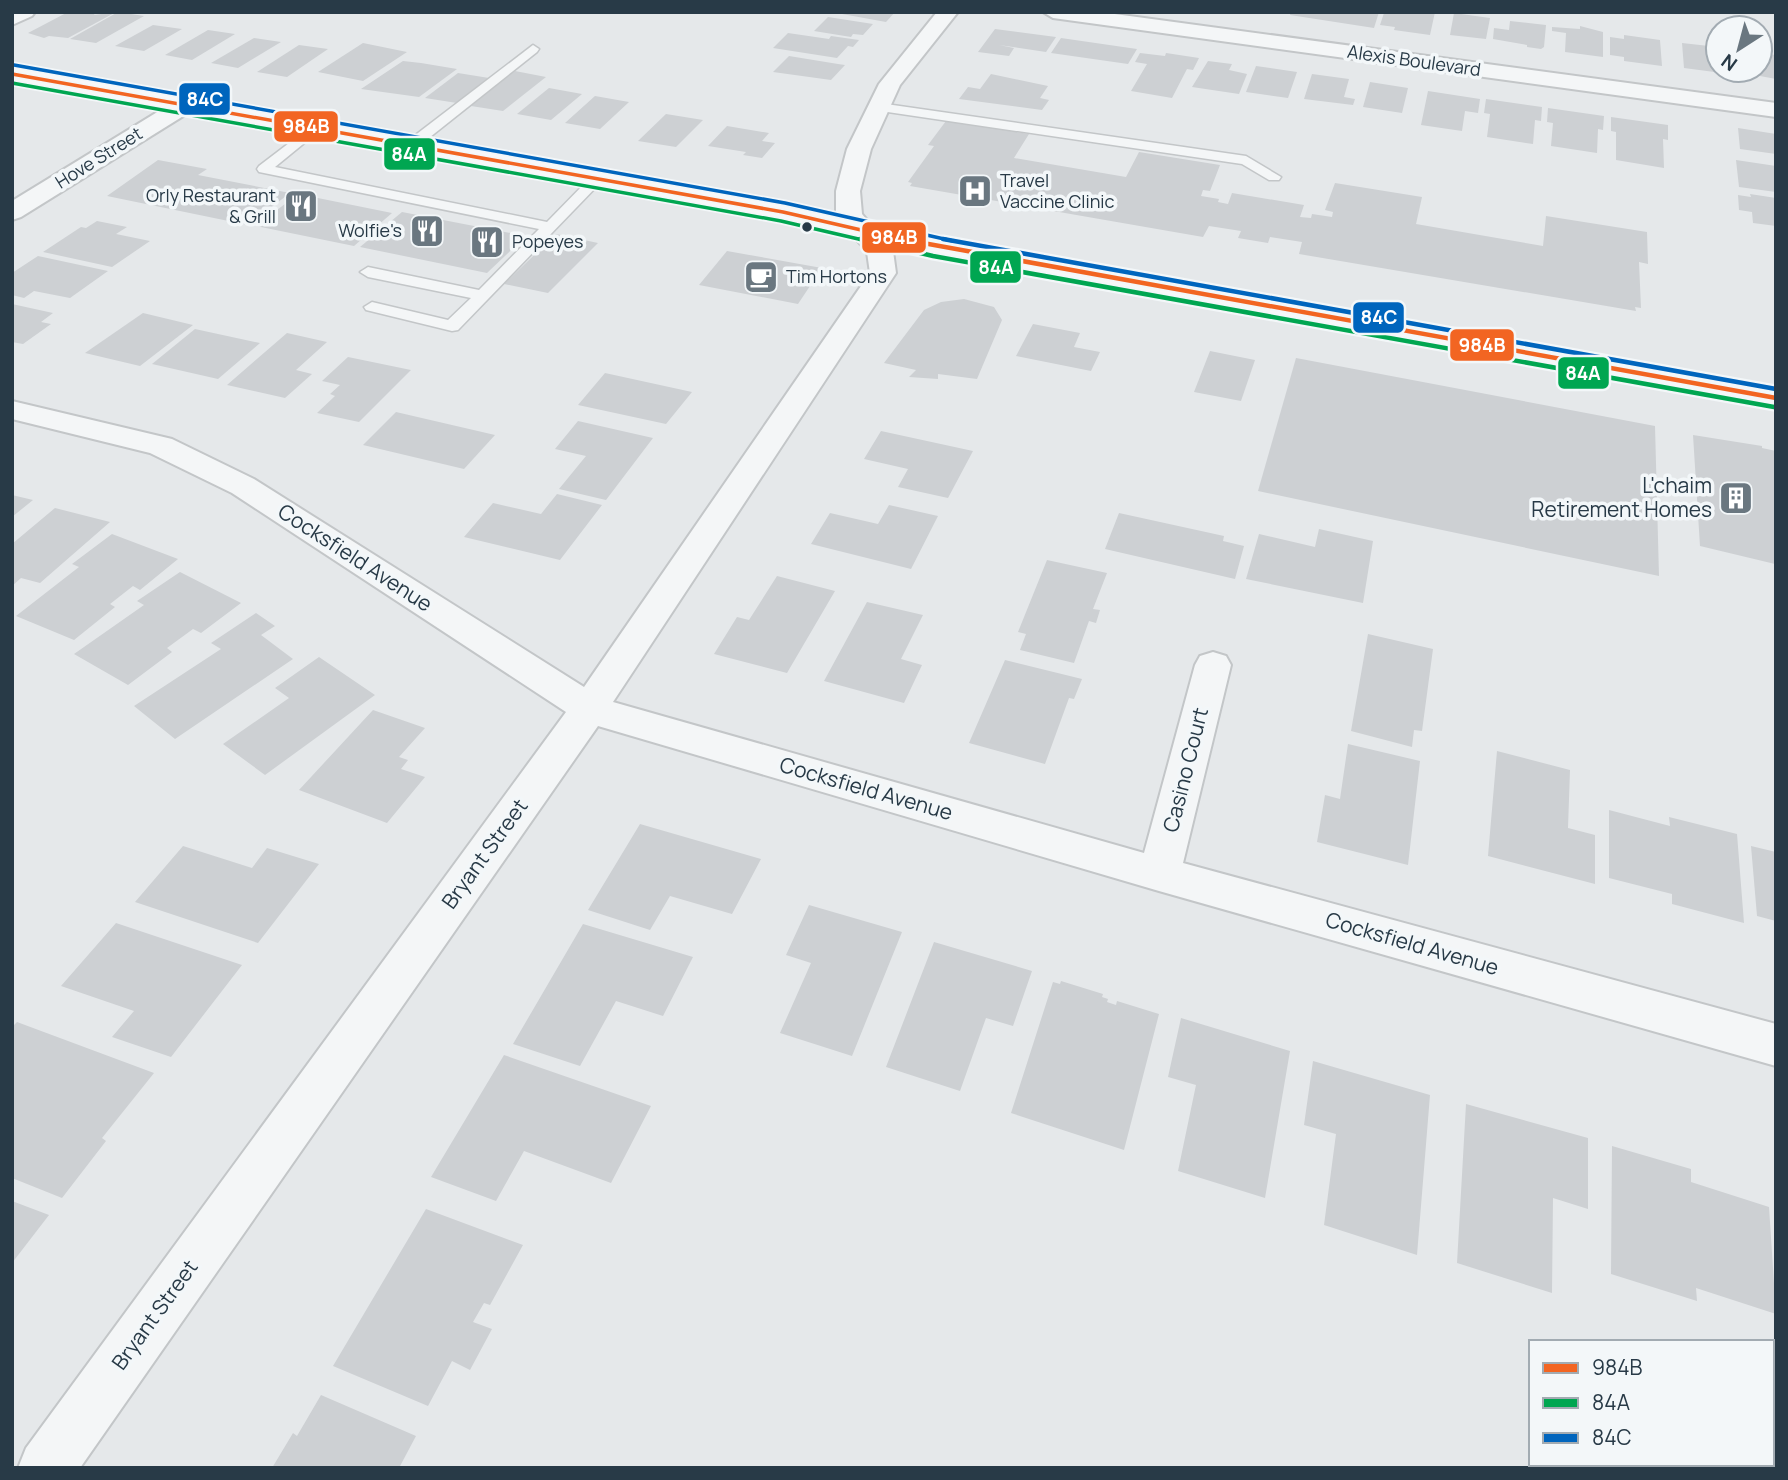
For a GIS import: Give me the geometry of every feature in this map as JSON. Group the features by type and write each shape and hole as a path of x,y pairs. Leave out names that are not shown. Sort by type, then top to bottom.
{"main road":[{"path":"12,74 783,212 935,247 1776,398"}],"street":[{"path":"12,19 25,12"},
{"name":"Bryant Street","path":"46,1468 589,709 883,273 880,251 849,215 848,191 859,149 890,84 948,12"},
{"name":"Alexis Boulevard","path":"1053,12 1776,110"},
{"name":"Hove Street","path":"12,212 185,105"},
{"name":"Cocksfield Avenue","path":"12,410 161,446 243,486 589,709 1159,874 1776,1045"},
{"name":"Casino Court","path":"1159,874 1213,665"}],"lane":[{"path":"410,146 533,49"},
{"path":"879,107 1246,160 1274,177"},
{"path":"314,128 264,169 551,227"},
{"path":"372,307 452,326 597,179"},
{"path":"368,272 482,295"}],"building":[{"path":"68,12 96,12 94,15 116,12 68,38 44,38 28,33"},
{"path":"118,12 144,16 96,43 70,39"},
{"path":"831,12 895,12 886,22"},
{"path":"1291,12 1379,12 1374,28 1290,15"},
{"path":"1435,12 1430,35 1394,30 1395,27 1380,25 1384,13"},
{"path":"1454,13 1490,18 1486,39 1450,35"},
{"path":"828,17 873,24 863,35 853,34 851,37 814,31"},
{"path":"1510,21 1546,25 1544,47 1527,47 1493,39 1494,28 1509,30"},
{"path":"153,25 182,29 144,51 115,46"},
{"path":"1580,26 1603,32 1603,57 1565,52 1566,33 1552,31 1552,27 1580,29"},
{"path":"995,29 1056,37 1046,52 999,45 1014,48 1009,56 978,52"},
{"path":"208,30 235,34 192,60 165,55"},
{"path":"788,33 859,40 853,47 848,46 837,58 773,48"},
{"path":"1624,35 1660,40 1662,66 1624,61 1624,57 1610,55 1610,37 1624,39"},
{"path":"254,38 281,42 238,68 211,63"},
{"path":"1061,38 1137,49 1128,64 1051,53"},
{"path":"363,43 407,52 363,81 318,72"},
{"path":"1682,43 1704,45 1704,71 1684,68"},
{"path":"299,45 328,49 287,77 257,72"},
{"path":"1140,53 1165,56 1166,53 1199,58 1193,70 1187,69 1172,98 1131,91 1147,64 1135,62"},
{"path":"1774,55 1776,55 1774,79"},
{"path":"789,56 845,65 831,80 773,72"},
{"path":"403,61 457,69 419,97 361,89"},
{"path":"1208,61 1232,64 1229,70 1247,74 1239,94 1192,87"},
{"path":"1256,66 1297,72 1288,98 1246,92"},
{"path":"515,71 546,77 503,111 471,106"},
{"path":"458,73 489,78 457,103 425,98"},
{"path":"991,74 1048,86 1040,98 1049,100 1042,110 959,99 968,87 980,89"},
{"path":"1312,74 1349,79 1344,97 1355,99 1353,105 1304,99"},
{"path":"1370,82 1408,88 1402,113 1363,107"},
{"path":"549,88 582,94 551,120 517,114"},
{"path":"1428,91 1480,99 1478,113 1465,111 1462,131 1421,125"},
{"path":"595,96 629,102 600,129 565,123"},
{"path":"1486,99 1542,107 1541,121 1535,120 1533,144 1487,137 1490,114 1484,113"},
{"path":"1548,108 1604,116 1603,130 1598,129 1597,153 1551,146 1553,123 1547,122"},
{"path":"666,114 703,120 676,147 638,141"},
{"path":"1611,117 1668,125 1668,140 1663,139 1664,168 1616,160 1616,132 1611,131"},
{"path":"946,121 1029,134 1014,158 1126,177 1139,152 1220,165 1210,191 1203,190 1201,196 1219,199 1218,202 1228,204 1232,193 1304,205 1300,217 1311,218 1312,214 1332,217 1333,212 1325,210 1335,183 1422,197 1416,224 1543,246 1546,216 1647,232 1648,264 1639,262 1641,308 1635,307 1636,311 1299,254 1302,242 1270,237 1268,243 1238,238 1241,231 1209,226 1203,237 910,186 912,183 908,182 934,146 928,145"},
{"path":"727,126 769,133 762,141 775,143 762,158 743,155 746,152 708,146"},
{"path":"1738,128 1776,134 1776,154 1740,149"},
{"path":"158,160 207,169 198,175 290,193 248,225 107,196"},
{"path":"1736,160 1776,166 1776,192 1739,187"},
{"path":"298,194 392,213 354,246 256,226"},
{"path":"1750,194 1776,198 1776,226 1753,223 1752,212 1739,210 1738,195 1751,197"},
{"path":"402,212 526,236 487,273 360,247"},
{"path":"97,221 127,227 116,234 150,241 112,267 43,252 81,227 86,228"},
{"path":"556,234 598,243 548,293 504,284"},
{"name":"Tim Hortons","path":"727,251 822,268 798,304 699,285"},
{"path":"38,256 108,271 70,298 34,291 24,298 12,295 12,273"},
{"path":"964,299 994,307 1002,320 977,379 938,374 938,379 909,377 916,370 884,363 924,310 941,302"},
{"path":"12,304 53,313 41,322 51,324 23,344 12,342"},
{"path":"143,313 193,325 140,366 85,353"},
{"path":"1033,324 1080,333 1074,347 1100,352 1091,371 1016,356"},
{"path":"195,329 260,343 218,379 152,364"},
{"path":"287,333 327,342 296,370 312,374 285,398 227,385"},
{"path":"1210,351 1255,360 1241,401 1194,392"},
{"path":"348,357 411,370 359,422 317,413 335,396 330,394 340,385 322,381"},
{"path":"1296,358 1655,426 1659,576 1258,491"},
{"path":"605,373 692,392 666,424 578,405"},
{"path":"396,412 495,435 464,469 363,445"},
{"path":"578,421 653,438 606,500 559,489 586,456 555,449"},
{"path":"881,431 973,451 948,498 898,487 908,469 864,459"},
{"name":"L'chaim Retirement Homes","path":"1693,435 1762,446 1776,451 1775,564 1700,546"},
{"path":"557,494 602,505 560,560 464,537 493,503 541,514"},
{"path":"12,495 33,500 12,517"},
{"path":"889,505 938,516 911,569 811,544 830,513 878,524"},
{"path":"55,508 110,522 40,583 21,578 12,586 12,544"},
{"path":"1119,513 1224,536 1223,541 1244,546 1235,579 1105,549"},
{"path":"1319,529 1373,541 1363,603 1246,579 1259,534 1315,547"},
{"path":"112,534 178,559 140,590 133,586 110,604 115,607 74,640 16,616 79,567 72,564"},
{"path":"1047,560 1107,573 1093,609 1100,610 1096,623 1089,621 1074,663 1020,650 1026,634 1018,632"},
{"path":"180,572 241,603 201,633 193,629 167,648 172,652 128,685 74,654 144,605 137,601"},
{"path":"777,576 835,591 787,673 714,654 737,617 749,620"},
{"path":"867,602 923,615 901,659 922,665 904,703 824,681"},
{"path":"256,613 275,626 261,635 293,659 175,739 134,706 221,649 211,643"},
{"path":"1368,634 1433,649 1422,731 1414,730 1412,747 1351,731"},
{"path":"319,657 375,695 265,775 223,744 289,698 275,688"},
{"path":"1005,660 1082,679 1074,699 1069,698 1045,764 969,743"},
{"path":"373,710 425,728 399,757 408,760 401,769 425,777 387,823 299,790"},
{"path":"1348,744 1420,761 1408,865 1317,842 1325,795 1340,799"},
{"path":"1497,751 1570,770 1568,828 1595,835 1595,884 1488,856"},
{"path":"1609,810 1670,826 1669,817 1737,834 1744,923 1672,904 1672,894 1609,878"},
{"path":"640,824 761,859 732,914 670,896 650,930 588,910"},
{"path":"183,846 252,868 267,848 319,864 258,943 135,902"},
{"path":"1751,846 1776,852 1776,921 1757,916"},
{"path":"809,905 902,932 852,1056 780,1033 811,963 786,955"},
{"path":"116,923 242,965 171,1057 112,1037 134,1011 61,986"},
{"path":"583,924 693,957 663,1016 616,1001 580,1066 513,1044"},
{"path":"934,942 1032,971 1013,1026 986,1018 960,1091 886,1067"},
{"path":"1061,981 1103,994 1102,997 1108,999 1107,1002 1116,1005 1117,1001 1159,1014 1124,1150 1011,1113 1053,982 1060,984"},
{"path":"1181,1018 1290,1051 1265,1198 1178,1171 1196,1085 1168,1077"},
{"path":"17,1022 154,1073 102,1138 106,1141 62,1198 12,1178 12,1027"},
{"path":"504,1055 651,1106 611,1183 524,1151 496,1201 431,1177"},
{"path":"1313,1061 1430,1095 1417,1255 1324,1225 1336,1134 1304,1125"},
{"path":"1466,1104 1588,1138 1588,1209 1553,1198 1552,1293 1457,1263"},
{"path":"1612,1146 1691,1169 1691,1182 1769,1207 1776,1314 1696,1288 1697,1301 1611,1274"},
{"path":"12,1201 49,1215 12,1263"},
{"path":"426,1209 523,1245 490,1305 484,1303 473,1322 492,1329 470,1370 452,1361 428,1406 333,1366"},
{"path":"321,1395 416,1436 399,1468 272,1468 293,1433 297,1436"}],"transit line":[{"name":"84C","path":"14,65 785,203 937,238 1776,389"},
{"name":"984B","path":"12,74 783,212 935,247 1776,398"},
{"name":"84A","path":"12,83 781,221 933,256 1774,407"}],"place":[{"name":"Travel Vaccine Clinic","path":"975,191"},
{"name":"Orly Restaurant & Grill","path":"301,206"},
{"name":"Wolfie's","path":"427,231"},
{"name":"Popeyes","path":"487,242"},
{"name":"Tim Hortons","path":"761,277"},
{"name":"L'chaim Retirement Homes","path":"1736,498"}]}
